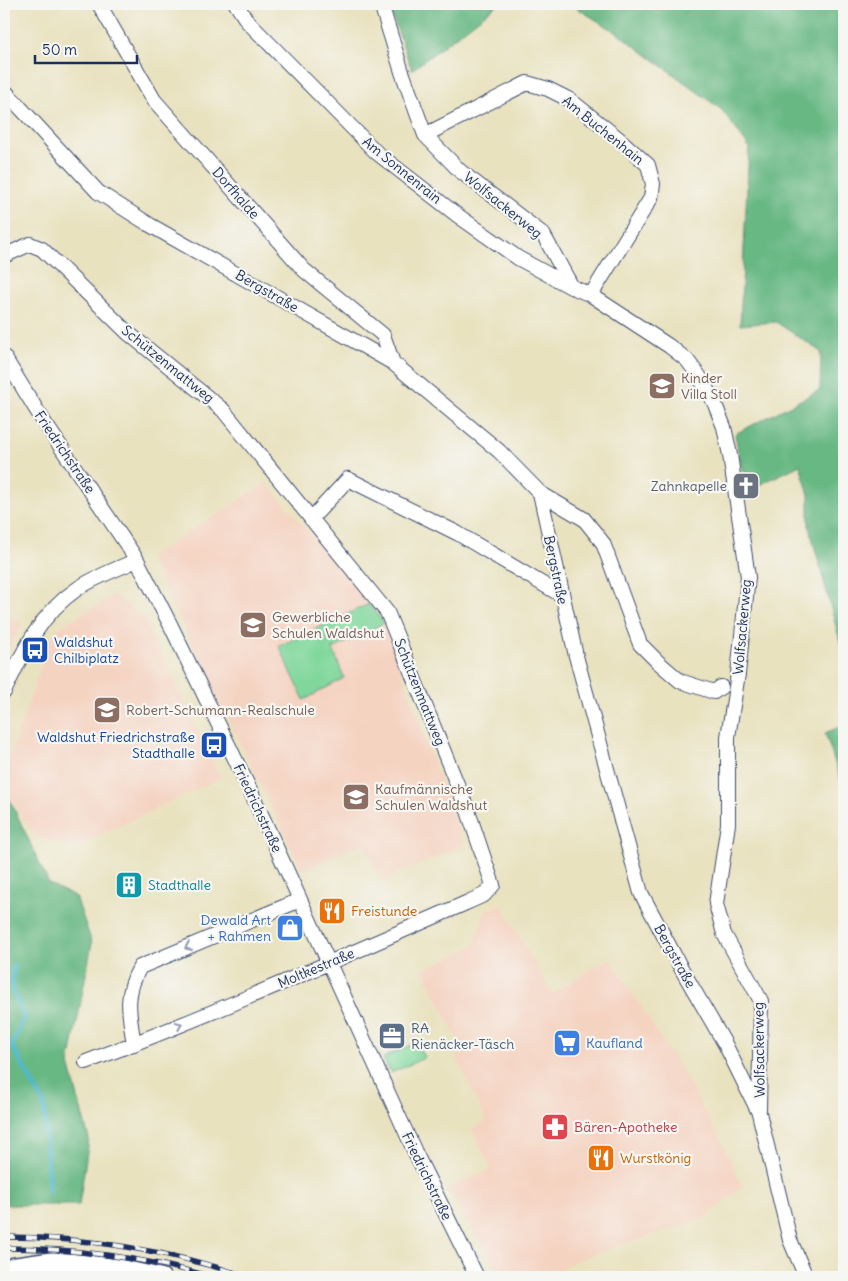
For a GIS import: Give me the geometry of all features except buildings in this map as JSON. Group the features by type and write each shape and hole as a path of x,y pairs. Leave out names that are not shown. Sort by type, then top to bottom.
{"main road":[{"path":"8,1267 55,1260 116,1267 162,1277"},
{"path":"8,1267 40,1277"},
{"path":"8,1267 86,1277"}],"street":[{"name":"Dorfhalde","path":"99,4 154,100 304,270 384,335 393,363"},
{"name":"Am Sonnenrain","path":"236,4 247,21 377,153 457,215 518,258 572,287"},
{"name":"Wolfsackerweg","path":"381,4 402,72 426,135 460,171 543,234 572,287 591,295 669,346 687,360 700,376 714,402 726,436 748,577 738,674 728,737 728,824 716,904 724,934 761,1001 759,1113"},
{"name":"Am Buchenhain","path":"426,135 527,83 548,89 570,100 648,165 653,184 651,198 591,295"},
{"name":"Bergstraße","path":"4,90 98,192 150,225 393,363 499,451 540,494 576,656 641,893 681,968 725,1044 759,1113 790,1240 806,1277"},
{"name":"Schützenmattweg","path":"4,256 30,244 42,249 128,333 223,410 387,612 468,811 493,885"},
{"name":"Friedrichstraße","path":"4,357 44,422 137,560 206,696 411,1144 476,1277"},
{"path":"311,519 348,479 457,533 561,595"},
{"path":"540,494 584,519 603,543 640,644 680,681 714,692 721,687"},
{"path":"4,692 27,644 44,618 57,605 78,588 137,560"},
{"name":"Moltkestraße","path":"86,1062 329,963 484,895 493,885"},
{"path":"134,1044 129,1011 132,982 140,967 300,900"}],"shaded area":[{"path":"267,483 369,604 279,646 304,700 344,678 333,649 384,623 464,846 381,881 363,843 302,870 149,557"},
{"name":"Robert-Schumann-Realschule","path":"114,595 143,617 221,778 77,846 57,843 38,837 23,820 11,797 4,774 48,646 57,629"},
{"path":"4,616 23,623 4,657"},
{"path":"502,905 552,994 610,958 687,1079 729,1155 742,1187 705,1218 579,1259 556,1272 540,1277 503,1277 447,1189 491,1169 472,1129 486,1121 457,1058 458,1040 423,970 474,946 485,910"}],"green space":[{"path":"388,4 498,4 412,70"},
{"path":"570,4 844,4 844,656 809,526 809,495 800,465 757,486 751,474 742,471 735,434 820,390 821,352 776,322 740,325 749,147 722,110 616,32"},
{"path":"369,604 384,623 333,649 344,678 304,700 279,646"},
{"path":"844,725 844,790 825,733"},
{"path":"4,789 49,884 76,897 92,943 69,1064 89,1139 79,1205 7,1205 4,1192"},
{"path":"413,1044 425,1056 424,1058 391,1073 383,1058"}],"waterway":[{"path":"14,965 12,990 24,1016 12,1046 44,1104 49,1191"}],"railway":[{"path":"4,1237 66,1240 127,1247 188,1260 248,1277"},
{"path":"4,1248 30,1248 109,1255 161,1264 212,1277"}],"place":[{"name":"Kinder Villa Stoll","path":"662,386"},
{"name":"Zahnkapelle","path":"746,486"},
{"name":"Gewerbliche Schulen Waldshut","path":"253,625"},
{"name":"Waldshut Chilbiplatz","path":"35,650"},
{"name":"Robert-Schumann-Realschule","path":"107,710"},
{"name":"Waldshut Friedrichstraße Stadthalle","path":"214,745"},
{"name":"Kaufmännische Schulen Waldshut","path":"356,797"},
{"name":"Stadthalle","path":"129,885"},
{"name":"Freistunde","path":"332,911"},
{"name":"Dewald Art + Rahmen","path":"290,928"},
{"name":"RA Rienäcker-Täsch","path":"392,1036"},
{"name":"Kaufland","path":"567,1043"},
{"name":"Bären-Apotheke","path":"555,1127"},
{"name":"Wurstkönig","path":"601,1158"}]}
